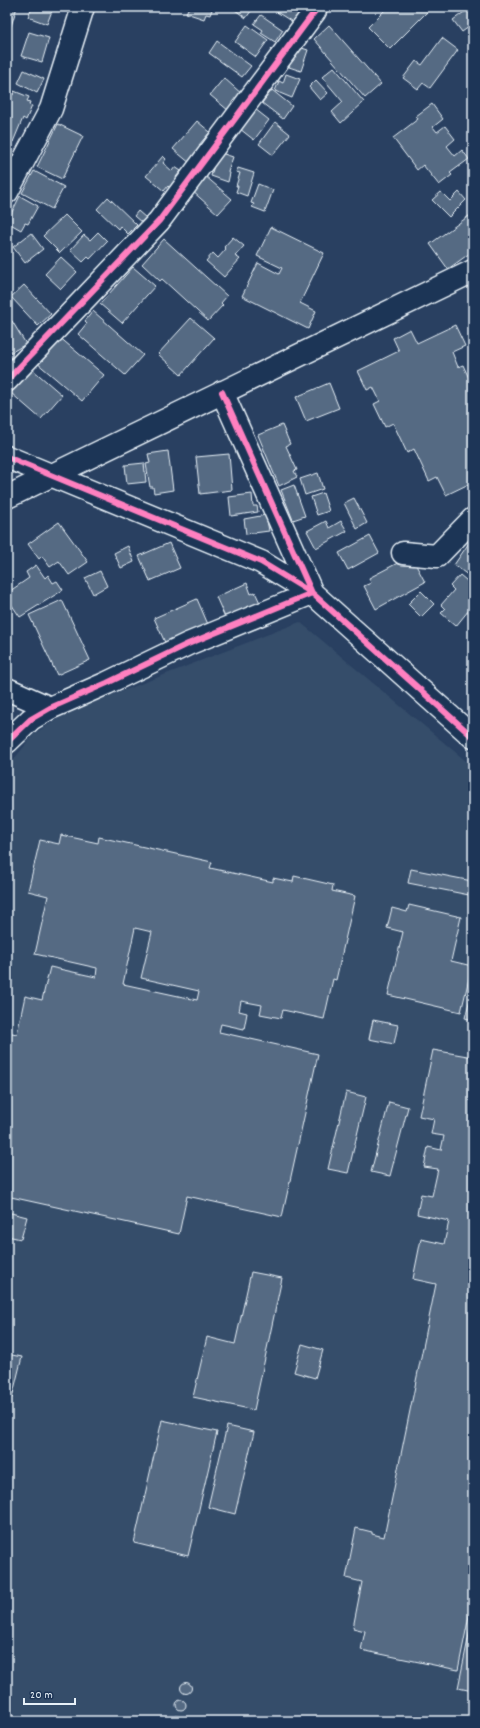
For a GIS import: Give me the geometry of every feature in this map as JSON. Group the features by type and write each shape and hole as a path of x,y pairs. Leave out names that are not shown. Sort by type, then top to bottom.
{"street":[{"path":"7,192 51,109 83,7"},
{"path":"7,380 159,221 319,8"},
{"path":"7,497 473,271"},
{"path":"222,392 312,593"},
{"path":"7,457 261,562 312,593 473,737"},
{"path":"403,553 437,556 472,522"},
{"path":"7,742 31,719 50,708 107,683 188,644 312,593"},
{"path":"7,689 50,708"}],"shaded area":[{"path":"300,622 473,767 473,1721 7,1721 7,768 35,733 71,711"}],"building":[{"path":"7,7 17,7 11,26 9,25 7,30"},
{"path":"32,7 53,8 47,24 28,17"},
{"path":"189,7 213,7 210,15 206,14 204,19 186,13"},
{"path":"231,7 254,7 246,18"},
{"path":"269,7 301,7 303,8 294,23"},
{"path":"388,7 426,7 429,10 390,49 368,27"},
{"path":"473,7 473,24 462,32 453,20"},
{"path":"261,15 283,30 275,42 261,33 263,30 254,24"},
{"path":"247,25 268,40 256,57 235,42"},
{"path":"329,25 381,84 365,98 314,39"},
{"path":"29,32 49,38 42,62 21,56"},
{"path":"442,38 458,50 430,88 423,83 418,89 403,78 416,61 422,65"},
{"path":"217,41 251,66 242,77 209,53"},
{"path":"299,47 308,50 301,71 289,67 292,56 296,57"},
{"path":"334,67 364,102 341,123 332,112 343,102 322,77"},
{"path":"24,70 44,79 37,93 18,83"},
{"path":"286,74 300,79 292,98 275,91 279,81 283,83"},
{"path":"224,78 243,95 229,111 210,95"},
{"path":"316,80 328,93 320,100 309,87"},
{"path":"272,90 292,106 283,119 262,103"},
{"path":"14,91 29,97 27,101 30,102 29,105 32,106 26,120 23,118 13,142 7,139 7,102 11,94 13,95"},
{"path":"432,104 443,119 433,127 437,132 445,126 455,139 447,146 455,156 462,150 469,159 450,173 452,175 439,185 423,165 417,170 393,138 418,119 416,116"},
{"path":"255,109 269,120 254,140 240,129"},
{"path":"197,121 210,132 199,145 203,148 191,164 173,149"},
{"path":"275,122 290,134 273,155 259,144"},
{"path":"58,124 83,136 62,179 37,167"},
{"path":"218,152 233,157 228,172 230,173 228,182 211,176"},
{"path":"163,156 166,159 163,163 172,171 175,167 181,171 176,177 180,181 172,190 168,186 164,191 146,176"},
{"path":"238,168 254,173 247,196 236,192 238,186 236,186 240,173 236,172"},
{"path":"34,171 64,187 52,209 22,193"},
{"path":"204,175 232,199 218,214 191,190"},
{"path":"258,184 273,190 265,212 252,207 254,204 251,203"},
{"path":"441,192 450,201 459,192 466,200 449,217 432,200"},
{"path":"20,196 38,206 28,224 25,223 21,230 7,222"},
{"path":"108,197 137,225 128,234 120,226 118,229 97,209"},
{"path":"138,211 146,218 142,223 134,216"},
{"path":"473,213 473,251 448,269 430,244"},
{"path":"65,215 82,232 60,253 43,236"},
{"path":"271,227 324,253 300,303 316,311 308,329 242,296 258,263 279,274 282,268 257,256"},
{"path":"98,232 107,241 90,259 88,257 83,262 70,250 84,235 90,240"},
{"path":"31,233 43,249 25,263 13,247"},
{"path":"233,237 244,246 235,256 240,259 224,277 206,261 213,253 218,258 226,249 224,247"},
{"path":"164,239 227,296 221,303 223,305 208,321 162,279 160,281 142,264"},
{"path":"61,257 77,272 61,289 45,274"},
{"path":"133,267 155,286 122,323 100,304"},
{"path":"24,285 51,314 38,326 11,297"},
{"path":"93,311 143,355 125,375 78,334 87,323 85,321"},
{"path":"191,318 214,338 181,375 158,354"},
{"path":"12,321 26,344 10,353 7,347 7,324"},
{"path":"455,325 465,346 452,352 458,367 463,365 473,387 473,482 446,495 437,477 429,481 414,449 407,453 393,423 385,427 374,404 380,401 373,387 367,390 358,371 399,351 393,338 410,329 417,343"},
{"path":"58,336 104,375 82,401 36,362"},
{"path":"32,369 62,395 41,419 11,393"},
{"path":"329,383 339,408 306,421 296,397"},
{"path":"282,425 290,444 286,446 297,470 294,471 297,477 279,486 258,435"},
{"path":"168,451 173,490 154,493 153,487 150,487 146,464 150,463 148,454"},
{"path":"229,454 232,490 200,494 196,457"},
{"path":"144,463 146,482 127,484 125,465"},
{"path":"318,473 323,489 305,495 300,479"},
{"path":"294,485 305,516 293,520 281,490"},
{"path":"323,493 329,511 317,515 311,497"},
{"path":"252,494 253,506 257,506 258,512 231,516 229,497"},
{"path":"354,498 367,523 357,529 344,503"},
{"path":"266,515 269,531 246,534 244,519"},
{"path":"326,521 329,528 341,521 347,531 316,548 307,531"},
{"path":"59,522 88,562 69,575 59,561 50,567 42,556 39,559 28,544"},
{"path":"370,536 379,553 348,570 339,553"},
{"path":"473,537 473,576 472,578 454,565"},
{"path":"169,543 180,568 150,581 139,556"},
{"path":"128,546 134,562 121,568 114,553"},
{"path":"411,556 425,582 376,609 364,586 371,583 369,578"},
{"path":"36,565 45,578 48,575 53,583 57,581 63,590 20,617 7,598 7,593 29,578 26,572"},
{"path":"100,571 107,586 93,594 85,578"},
{"path":"460,575 473,586 473,605 456,626 441,613 445,609 441,605 454,590 450,586"},
{"path":"247,583 251,594 255,592 261,605 228,624 216,597"},
{"path":"421,591 434,604 421,617 408,604"},
{"path":"197,599 210,629 167,647 154,618"},
{"path":"62,600 90,660 57,675 29,615"},
{"path":"61,835 98,843 99,837 212,862 210,868 273,882 273,878 293,882 294,876 333,885 332,891 355,896 336,980 333,979 324,1019 283,1010 281,1018 260,1014 262,1005 241,1001 239,1011 247,1013 244,1029 221,1024 219,1032 318,1054 282,1217 187,1196 179,1234 11,1197 9,1205 7,1205 7,1032 17,1034 25,996 42,1000 50,967 96,977 97,968 35,954 48,896 28,891 40,840 59,844","holes":["135,928 152,932 141,978 199,991 197,1000 123,984"]},
{"path":"411,869 472,881 469,895 408,883"},
{"path":"409,905 461,917 451,961 472,966 461,1012 388,995 403,932 387,928 392,908 407,912"},
{"path":"473,987 473,1020 465,1018"},
{"path":"373,1020 398,1025 394,1044 369,1039"},
{"path":"433,1050 473,1057 473,1596 458,1670 361,1650 365,1631 353,1628 362,1582 346,1578 356,1528 384,1537 436,1284 413,1279 421,1239 444,1244 449,1221 417,1214 421,1194 432,1196 438,1169 424,1167 428,1147 441,1150 444,1136 431,1134 434,1119 419,1116"},
{"path":"346,1092 366,1097 348,1173 328,1169"},
{"path":"389,1102 408,1107 390,1176 371,1172"},
{"path":"7,1212 27,1217 21,1239 7,1236"},
{"path":"251,1272 282,1278 254,1410 193,1397 207,1337 235,1344"},
{"path":"302,1344 323,1350 315,1378 294,1372"},
{"path":"7,1354 22,1357 12,1398 7,1396"},
{"path":"162,1420 217,1432 188,1556 134,1543"},
{"path":"227,1426 254,1432 235,1514 208,1507"},
{"path":"473,1615 473,1691 458,1688"},
{"path":"184,1683 188,1683 190,1684 190,1692 184,1693 181,1690 181,1686"},
{"path":"179,1700 183,1700 185,1701 185,1709 179,1710 176,1707 176,1703"},
{"path":"176,1716 182,1717 183,1721 173,1721"}],"cycle path":[{"path":"7,380 159,221 315,11 315,7"},
{"path":"7,742 31,719 50,708 107,683 188,644 312,593 222,392"},
{"path":"7,457 261,562 312,593 473,737"}]}
